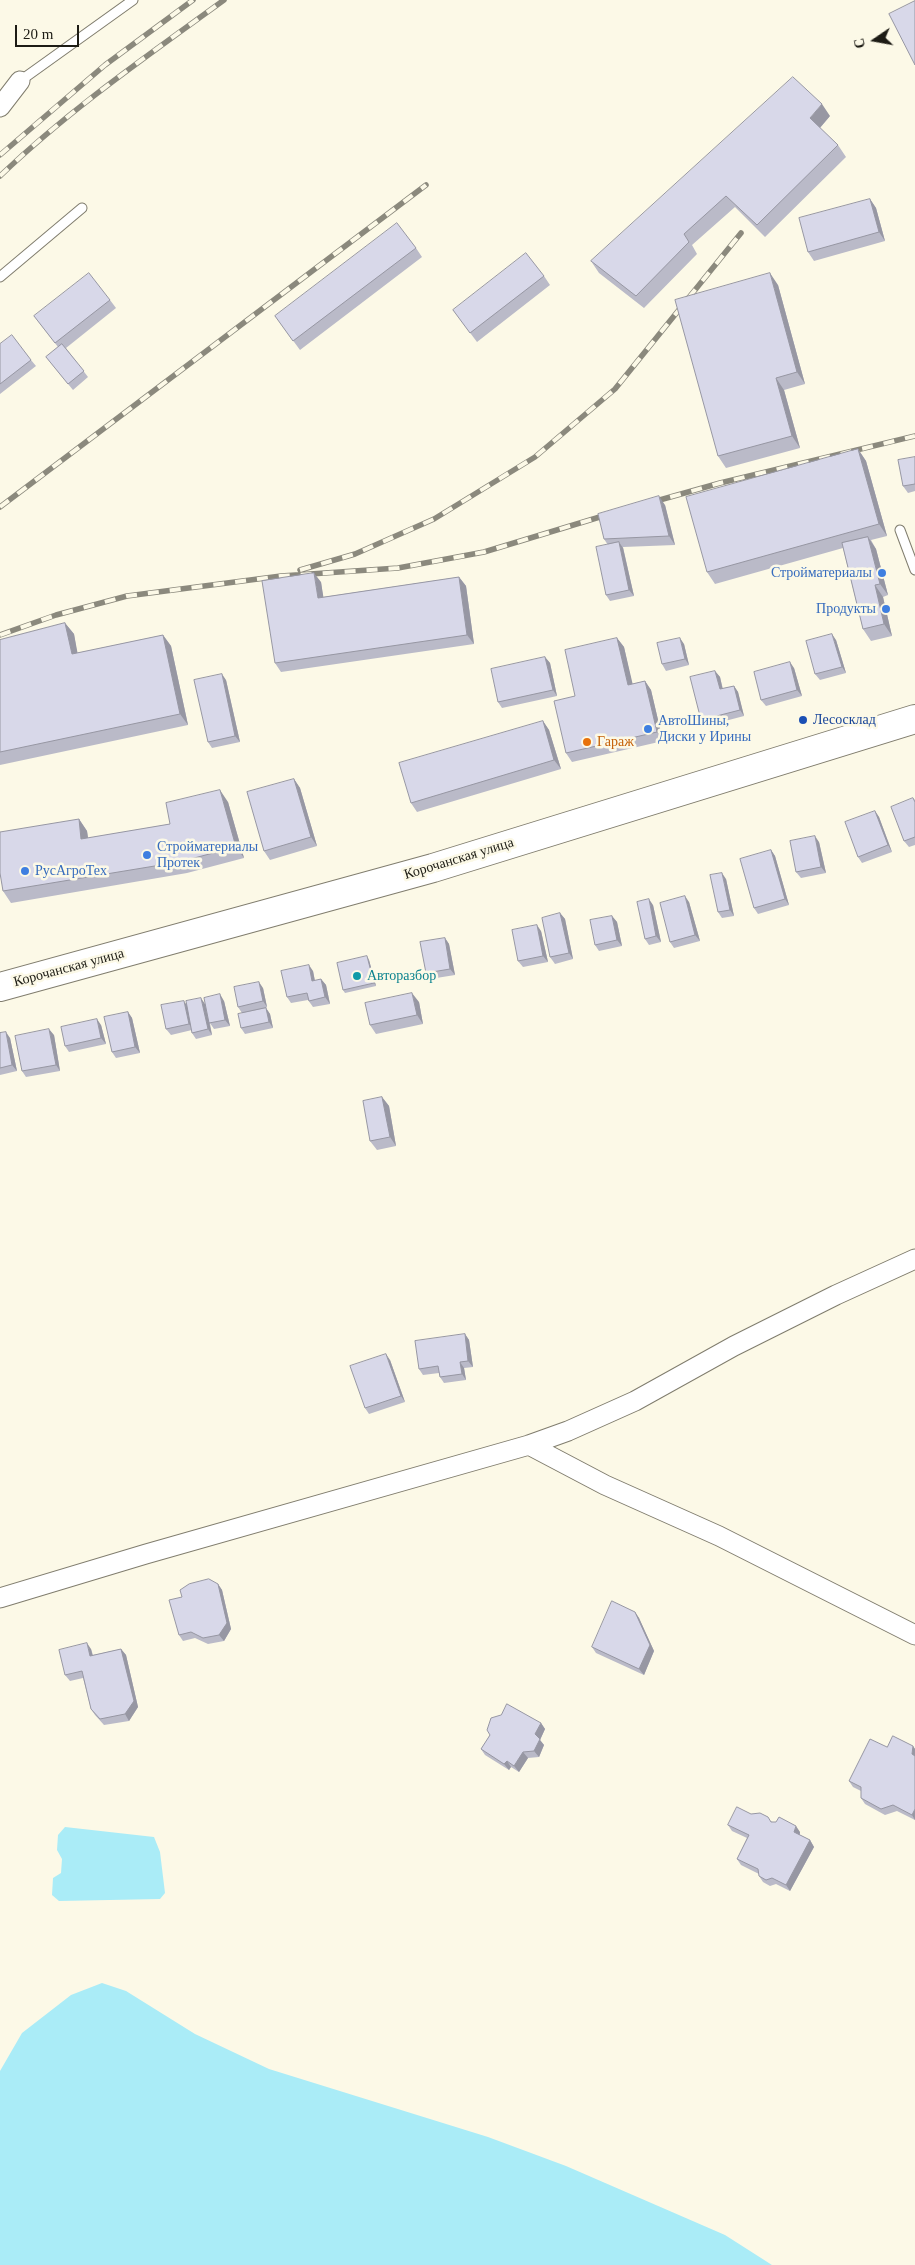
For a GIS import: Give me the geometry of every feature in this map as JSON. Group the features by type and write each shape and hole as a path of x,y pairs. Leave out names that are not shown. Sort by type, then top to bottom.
{"main road":[{"name":"Корочанская улица","path":"0,968 424,852 915,701"},
{"name":"Корочанская улица","path":"0,987 433,868 915,719"}],"street":[{"path":"0,107 20,81"},
{"path":"0,1598 529,1445 568,1431 635,1400 734,1346 836,1294 915,1259"},
{"path":"529,1445 605,1485 719,1536 915,1635"}],"lane":[{"path":"20,81 133,0"},
{"path":"0,277 82,208"},
{"path":"900,530 915,570"}],"water":[{"path":"65,1827 154,1837 160,1852 165,1893 160,1899 59,1901 52,1895 53,1878 61,1873 62,1859 57,1850 58,1835"},
{"path":"102,1983 126,1991 195,2034 269,2069 488,2137 566,2166 725,2235 772,2265 0,2265 0,2071 22,2033 71,1995"}],"building":[{"path":"915,1 915,65 889,14"},
{"path":"793,77 822,104 810,118 838,145 757,225 726,196 684,234 689,242 636,296 591,261"},
{"path":"870,199 879,232 808,252 799,218"},
{"path":"397,223 416,248 293,341 275,316"},
{"path":"526,253 544,276 470,333 453,310"},
{"path":"89,273 110,300 55,343 34,316"},
{"path":"770,273 797,372 776,378 792,436 718,456 675,300"},
{"path":"12,335 31,360 0,384 0,344"},
{"path":"62,344 84,371 68,384 46,357"},
{"path":"858,449 879,524 707,572 686,497"},
{"path":"915,457 915,484 903,486 898,460"},
{"path":"659,496 669,536 604,539 598,514"},
{"path":"868,537 880,584 875,585 884,624 863,629 842,543"},
{"path":"619,542 629,590 606,595 596,547"},
{"path":"314,573 318,598 459,577 467,635 275,663 262,581"},
{"path":"65,623 72,654 163,635 180,714 0,752 0,640"},
{"path":"832,634 842,667 815,674 806,641"},
{"path":"617,638 628,685 645,681 657,732 566,753 554,701 575,696 565,650"},
{"path":"680,638 685,659 662,664 657,643"},
{"path":"545,657 553,690 498,702 491,669"},
{"path":"790,662 797,690 761,700 754,672"},
{"path":"715,671 720,689 734,686 740,710 701,720 690,677"},
{"path":"222,674 235,736 208,742 194,680"},
{"path":"543,721 554,760 411,803 399,763"},
{"path":"294,779 311,837 264,851 247,792"},
{"path":"220,790 236,847 179,862 3,891 0,873 0,832 79,819 81,839 170,824 166,803"},
{"path":"913,798 915,802 915,837 904,841 891,807"},
{"path":"875,811 888,845 858,857 845,822"},
{"path":"815,836 821,867 796,872 790,841"},
{"path":"771,850 785,899 754,908 740,859"},
{"path":"722,873 730,910 718,912 710,875"},
{"path":"685,896 695,935 670,942 660,903"},
{"path":"649,899 656,936 645,939 637,902"},
{"path":"560,913 569,953 550,957 542,918"},
{"path":"612,916 617,940 595,945 590,920"},
{"path":"537,925 543,956 518,961 512,930"},
{"path":"445,938 450,969 426,973 420,942"},
{"name":"Авторазбор","path":"367,956 374,983 343,990 337,963"},
{"path":"309,965 312,981 321,979 325,997 309,1001 307,993 287,997 281,971"},
{"path":"259,982 263,1001 238,1007 234,987"},
{"path":"412,993 417,1015 370,1025 365,1003"},
{"path":"220,994 225,1020 209,1023 204,998"},
{"path":"201,998 208,1029 192,1033 186,1001"},
{"path":"184,1001 189,1024 166,1029 161,1005"},
{"path":"266,1008 269,1022 241,1028 238,1014"},
{"path":"128,1012 135,1047 112,1052 104,1017"},
{"path":"97,1019 101,1038 65,1046 61,1027"},
{"path":"49,1029 56,1065 22,1071 15,1036"},
{"path":"6,1032 12,1065 0,1068 0,1033"},
{"path":"382,1097 390,1137 370,1141 363,1101"},
{"path":"465,1334 468,1361 460,1362 462,1374 440,1377 438,1366 419,1369 415,1341"},
{"path":"386,1354 401,1396 365,1408 350,1366"},
{"path":"209,1579 218,1584 227,1623 219,1635 203,1638 191,1632 179,1635 169,1600 182,1597 180,1590 189,1584"},
{"path":"612,1601 635,1612 650,1645 639,1669 592,1647"},
{"path":"87,1643 90,1656 121,1649 134,1701 125,1714 100,1719 91,1709 82,1671 65,1675 59,1650"},
{"path":"507,1704 541,1723 535,1734 540,1739 534,1751 523,1752 514,1766 507,1761 504,1764 481,1749 490,1735 487,1730 491,1718 501,1715"},
{"path":"893,1736 913,1746 912,1754 915,1756 915,1809 912,1815 893,1805 881,1809 861,1798 861,1787 849,1781 870,1739 887,1747"},
{"path":"737,1807 751,1814 760,1813 768,1817 771,1822 776,1822 779,1817 796,1826 794,1832 810,1840 786,1885 772,1878 766,1880 759,1876 758,1869 737,1859 749,1835 728,1825"}],"railway":[{"path":"0,155 105,65 193,0"},
{"path":"0,176 81,106 224,0"},
{"path":"0,507 426,185"},
{"path":"300,570 355,554 434,519 535,457 615,389 741,233"},
{"path":"649,503 720,483 915,436"},
{"path":"0,635 56,615 127,596 281,576 398,568 484,552 613,513"}],"place":[{"name":"Стройматериалы","path":"882,573"},
{"name":"Продукты","path":"886,609"},
{"name":"Лесосклад","path":"803,720"},
{"name":"АвтоШины, Диски у Ирины","path":"648,729"},
{"name":"Гараж","path":"587,742"},
{"name":"Стройматериалы Протек","path":"147,855"},
{"name":"РусАгроТех","path":"25,871"},
{"name":"Авторазбор","path":"357,976"}]}
